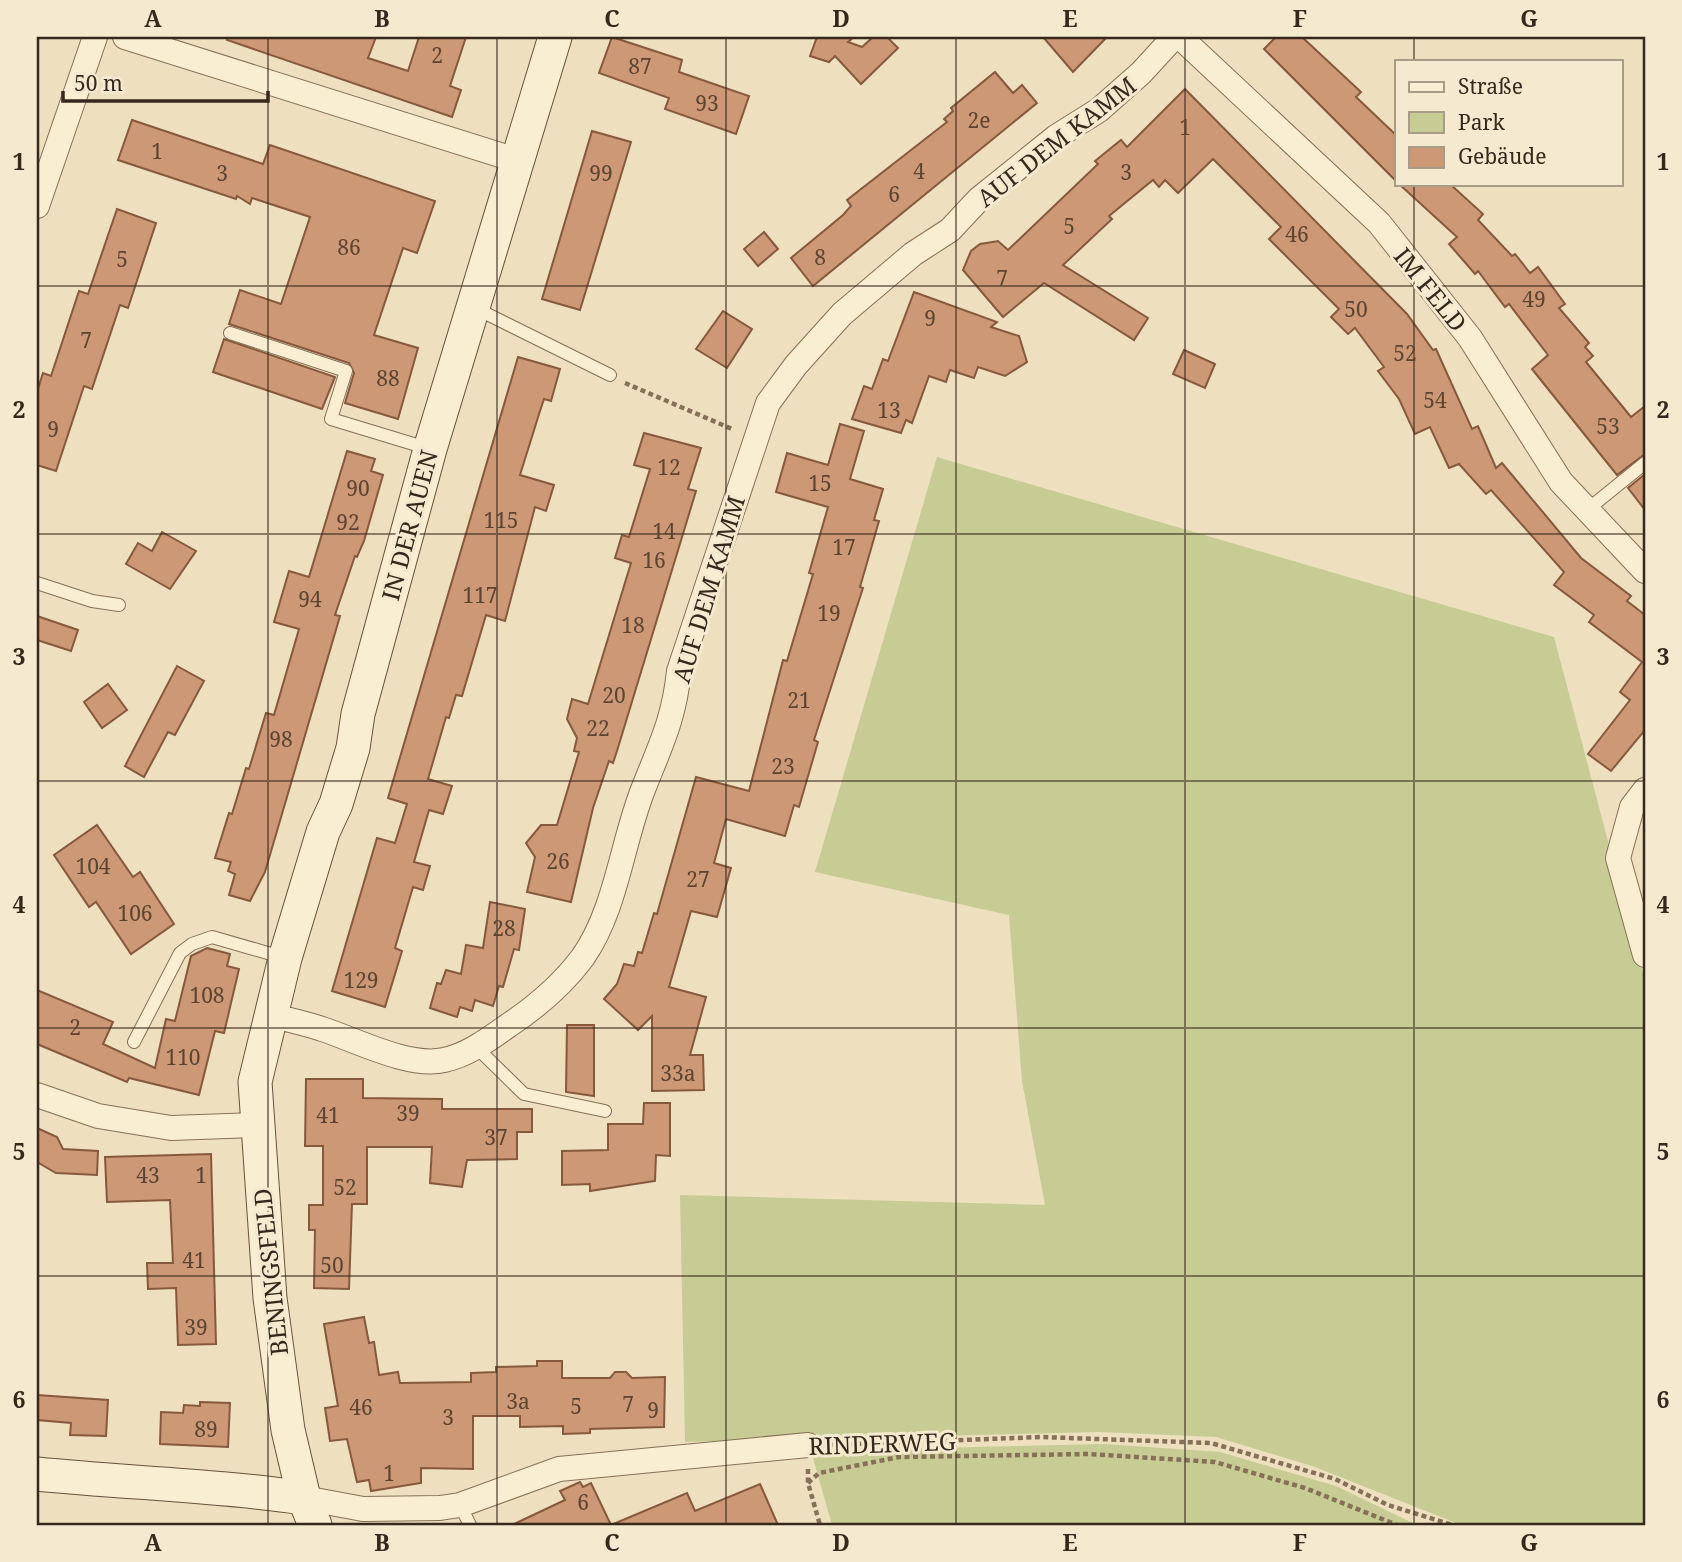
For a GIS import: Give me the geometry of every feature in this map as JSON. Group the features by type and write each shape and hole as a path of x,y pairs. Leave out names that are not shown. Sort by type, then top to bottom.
{"street":[{"path":"37,206 95,37"},
{"path":"125,37 516,160"},
{"name":"IN DER AUEN","path":"271,1015 285,958 323,832 336,804 353,748 358,714 430,449 555,37"},
{"name":"AUF DEM KAMM","path":"271,1015 318,1027 411,1061 443,1061 477,1048 523,1016 559,984 584,955 603,915 644,787 659,757 675,703 679,671 768,403 796,365 842,314 913,254 950,230 979,199 1056,137 1099,110 1141,74 1177,37"},
{"name":"IM FELD","path":"1177,37 1379,223 1470,338 1561,482 1645,571"},
{"path":"1645,790 1632,807 1618,858 1645,956"},
{"name":"BENINGSFELD","path":"271,1015 255,1082 270,1298 288,1430 310,1512"},
{"path":"37,1095 98,1116 171,1128 257,1125"},
{"name":"RINDERWEG","path":"310,1512 363,1509 465,1515 559,1469 808,1445"},
{"path":"37,1474 137,1484 246,1489 310,1512"}],"lane":[{"path":"473,307 610,375"},
{"path":"230,333 346,371 331,419 430,449"},
{"path":"1587,510 1645,463"},
{"path":"37,583 92,601 119,606"},
{"path":"134,1042 180,953 192,944 212,937 285,958"},
{"path":"477,1048 524,1094 605,1111"}],"path":[{"path":"610,375 730,429 757,435"},
{"name":"RINDERWEG","path":"808,1445 1041,1437 1211,1443 1335,1479 1388,1506 1453,1525"},
{"path":"808,1445 808,1483 820,1525"},
{"path":"808,1483 819,1474 899,1457 1089,1454 1215,1462 1305,1489 1397,1525"}],"green space":[{"path":"937,457 1554,637 1645,981 1645,1525 1461,1525 1315,1467 1216,1437 1099,1432 685,1442 680,1195 1045,1205 1022,1081 1009,915 815,872"},
{"path":"1104,1444 1220,1452 1336,1486 1417,1525 832,1525 811,1451"}],"building":[{"path":"228,37 376,37 368,58 408,71 419,37 466,37 450,86 461,90 452,117 227,40"},
{"path":"612,37 682,60 679,72 749,96 736,134 665,109 669,98 599,73"},
{"path":"817,37 854,37 848,42 862,47 873,37 887,37 898,48 861,84 835,56 829,62 810,56"},
{"path":"1043,37 1107,37 1073,72"},
{"path":"1276,37 1302,37 1361,92 1356,97 1395,134 1395,180 1264,49"},
{"path":"995,72 1013,93 1022,85 1037,103 813,286 791,258 843,215 851,206 847,200 947,122 944,119 953,111 951,108"},
{"path":"1185,89 1407,314 1433,350 1436,349 1472,429 1478,426 1496,468 1502,463 1581,558 1631,596 1627,601 1645,615 1645,730 1611,771 1588,754 1630,700 1620,692 1642,662 1589,622 1594,615 1554,585 1564,572 1491,490 1486,494 1459,464 1449,468 1430,427 1415,434 1399,399 1378,371 1384,367 1355,328 1348,334 1331,317 1339,309 1269,239 1281,227 1213,159 1178,193 1165,180 1159,187 1153,180 1109,216 1112,219 1063,265 1148,318 1134,340 1044,283 1003,317 963,270 971,251 980,244 998,241 1008,250 1098,164 1095,161 1121,140 1127,147"},
{"path":"132,120 263,164 270,145 435,201 417,253 403,248 374,335 418,348 398,419 345,403 354,373 349,363 229,324 240,290 281,304 310,217 252,198 250,204 237,196 236,199 118,160"},
{"path":"592,131 631,142 580,310 542,299"},
{"path":"1401,186 1452,186 1483,214 1478,220 1512,256 1515,254 1530,273 1538,267 1565,304 1559,308 1589,343 1585,347 1593,356 1586,362 1631,417 1645,406 1645,454 1617,475 1532,369 1548,355 1509,304 1505,307 1478,271 1475,274 1449,244 1457,237"},
{"path":"117,209 156,223 128,308 120,305 92,389 84,386 56,471 37,465 37,392 43,373 51,376 79,291 88,294"},
{"path":"764,232 778,249 758,266 744,249"},
{"path":"914,292 997,322 991,327 1019,336 1027,362 1005,376 978,367 974,378 950,370 946,382 929,376 912,423 906,420 901,433 852,419 864,386 872,389 883,359 888,361"},
{"path":"723,311 752,329 727,368 696,349"},
{"path":"224,339 335,377 322,409 213,372"},
{"path":"1184,350 1215,364 1205,388 1173,374"},
{"path":"518,357 560,369 551,401 544,399 520,475 554,485 546,511 535,507 505,621 486,615 462,696 456,695 449,718 446,717 428,779 452,786 443,814 429,810 414,862 430,866 423,890 413,887 395,948 402,951 385,1007 332,991 377,838 395,843 407,804 388,798"},
{"path":"840,424 864,431 850,479 883,489 874,520 879,521 860,587 863,588 814,740 818,742 799,807 794,805 785,836 726,819 714,863 731,868 717,917 691,911 669,987 706,997 690,1055 703,1055 704,1090 652,1091 652,1016 638,1030 604,999 617,984 624,964 634,966 638,952 642,953 654,913 657,914 696,777 749,791 783,660 787,661 813,574 809,573 828,507 776,492 787,453 828,465"},
{"path":"644,433 701,448 688,489 696,491 617,751 613,763 609,761 593,808 571,902 527,892 535,857 526,843 541,825 557,825 579,752 574,751 577,738 567,719 572,699 588,704 631,563 615,558 622,535 629,537 650,469 634,465"},
{"path":"347,451 375,459 371,471 383,475 364,541 357,557 355,556 335,615 340,616 265,872 250,901 229,895 235,874 228,871 231,862 215,858 246,768 249,769 266,713 274,715 299,629 274,622 289,571 309,577"},
{"path":"1645,474 1645,510 1628,488"},
{"path":"162,532 196,551 170,589 126,564 138,543 152,551"},
{"path":"37,616 78,630 71,651 37,640"},
{"path":"177,666 204,681 175,735 168,732 144,777 125,766"},
{"path":"108,684 127,710 102,728 84,702"},
{"path":"97,825 133,877 140,872 174,924 131,954 96,902 89,907 54,855"},
{"path":"490,902 525,909 519,950 514,949 503,987 499,986 493,1006 475,1000 472,1011 460,1007 457,1017 430,1008 437,983 441,984 446,970 461,974 466,945 483,948"},
{"path":"207,948 230,954 227,966 239,969 224,1033 215,1031 199,1095 129,1078 127,1082 37,1044 37,990 113,1022 103,1044 155,1068 166,1019 175,1021 191,956"},
{"path":"567,1025 594,1025 594,1096 566,1092"},
{"path":"306,1079 363,1079 363,1098 442,1099 442,1109 532,1109 532,1132 517,1132 517,1159 467,1160 462,1187 430,1183 432,1147 367,1147 367,1204 352,1204 349,1289 314,1288 315,1230 309,1230 309,1205 323,1205 323,1146 305,1146"},
{"path":"644,1103 670,1103 670,1156 656,1155 655,1181 590,1191 590,1184 562,1185 562,1151 608,1150 608,1124 643,1124"},
{"path":"37,1128 57,1137 63,1149 98,1151 97,1175 56,1173 37,1162"},
{"path":"211,1154 216,1344 178,1345 176,1288 148,1289 147,1263 173,1263 170,1200 107,1202 105,1157"},
{"path":"364,1317 369,1343 374,1342 379,1375 398,1372 400,1383 471,1382 471,1373 496,1372 496,1367 537,1366 537,1361 562,1361 562,1378 610,1378 615,1372 626,1372 632,1378 665,1377 664,1427 590,1429 590,1433 563,1434 563,1426 520,1427 520,1416 473,1416 473,1469 421,1468 421,1483 371,1491 369,1480 357,1482 347,1439 330,1441 325,1408 338,1406 324,1324"},
{"path":"37,1395 108,1400 106,1436 70,1435 71,1423 37,1420"},
{"path":"200,1402 230,1403 228,1447 160,1444 161,1412 183,1413 184,1405 200,1406"},
{"path":"580,1482 583,1487 591,1483 611,1525 512,1525 565,1500 560,1491"},
{"path":"760,1484 778,1525 611,1525 687,1493 695,1511"}]}
